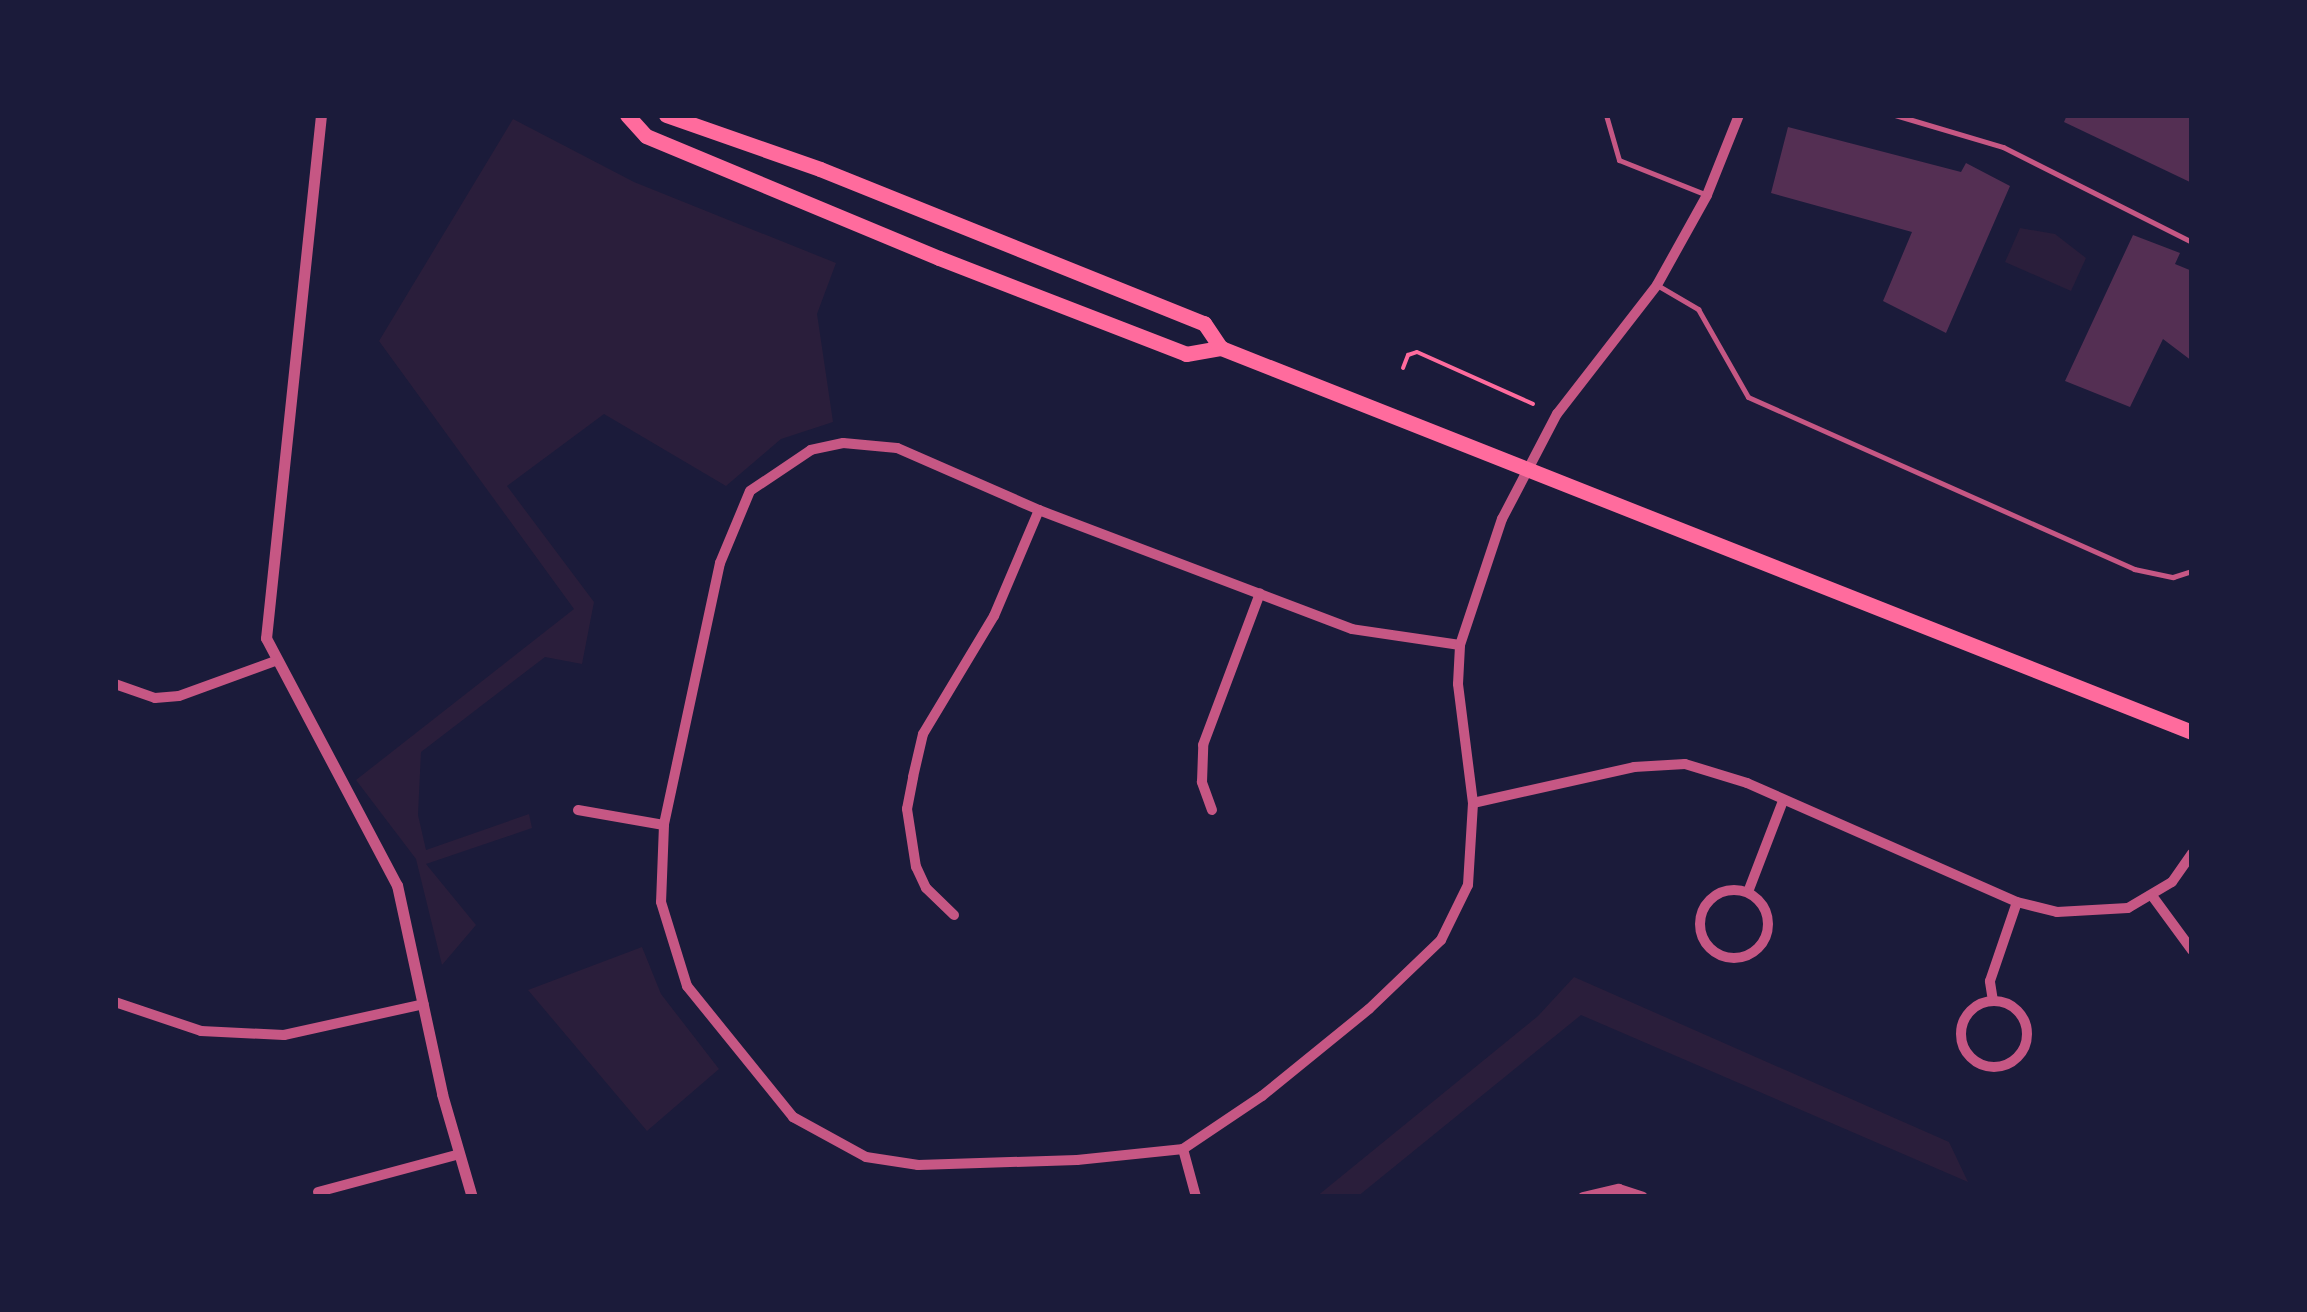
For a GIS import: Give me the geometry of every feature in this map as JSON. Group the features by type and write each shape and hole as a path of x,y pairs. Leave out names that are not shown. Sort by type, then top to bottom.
{"main road":[{"path":"666,115 820,169 1204,324 1221,348"},
{"path":"636,116 646,136 939,258 1186,354 1221,348 2192,732"}],"street":[{"path":"321,115 266,592 265,630 274,661 392,872 456,1154 472,1197"},
{"path":"1460,646 1352,629 878,445 810,450 761,481 730,528 664,825 661,902 686,986 793,1117 832,1143 918,1165 1077,1160 1184,1148 1278,1084 1441,940 1468,885 1473,803 1458,684 1460,646 1488,551 1527,470 1573,391 1657,285 1706,195 1739,115"},
{"path":"954,915 926,888 916,867 907,810 922,734 994,616 1039,510"},
{"path":"1212,810 1202,782 1203,745 1260,593"},
{"path":"115,684 156,698 179,696 274,661"},
{"path":"1473,803 1667,764 1711,769 2017,902 2056,912 2099,912 2152,896 2192,854"},
{"path":"1748,892 1783,801"},
{"path":"578,810 664,825"},
{"path":"1748,892 1767,912 1766,937 1749,955 1720,956 1702,938 1700,916 1720,893 1748,892"},
{"path":"2152,896 2192,950"},
{"path":"1993,1001 1990,981 2017,902"},
{"path":"1993,1001 2015,1008 2028,1031 2018,1057 2000,1066 1971,1058 1961,1034 1971,1011 1993,1001"},
{"path":"115,1002 201,1031 284,1035 424,1004"},
{"path":"1184,1148 1196,1197"},
{"path":"318,1192 456,1154"},
{"path":"1583,1197 1619,1188 1643,1197"}],"lane":[{"path":"1606,115 1619,160 1706,195"},
{"path":"1895,115 2014,152 2192,242"},
{"path":"1657,285 1698,309 1748,397 2134,569 2173,577 2192,571"}],"path":[{"path":"1403,368 1408,355 1418,352 1533,404"}],"shaded area":[{"path":"513,119 634,182 836,263 817,314 833,422 781,439 726,486 604,414 507,486 594,602 582,664 545,657 421,752 418,815 426,850 529,814 532,828 426,864 476,925 442,965 416,859 356,780 574,609 379,341"},
{"path":"2020,228 2055,234 2086,258 2071,291 2005,262"},
{"path":"642,947 661,994 719,1069 647,1131 528,990"},
{"path":"1574,977 1949,1142 1968,1182 1581,1015 1357,1197 1316,1197 1538,1016"}],"building":[{"path":"2067,115 2192,115 2192,183 2064,122"},
{"path":"1788,127 1961,172 1966,163 2010,186 1946,333 1883,301 1912,232 1771,193"},
{"path":"2133,235 2180,253 2175,264 2192,271 2192,361 2163,339 2130,407 2065,381"}]}
